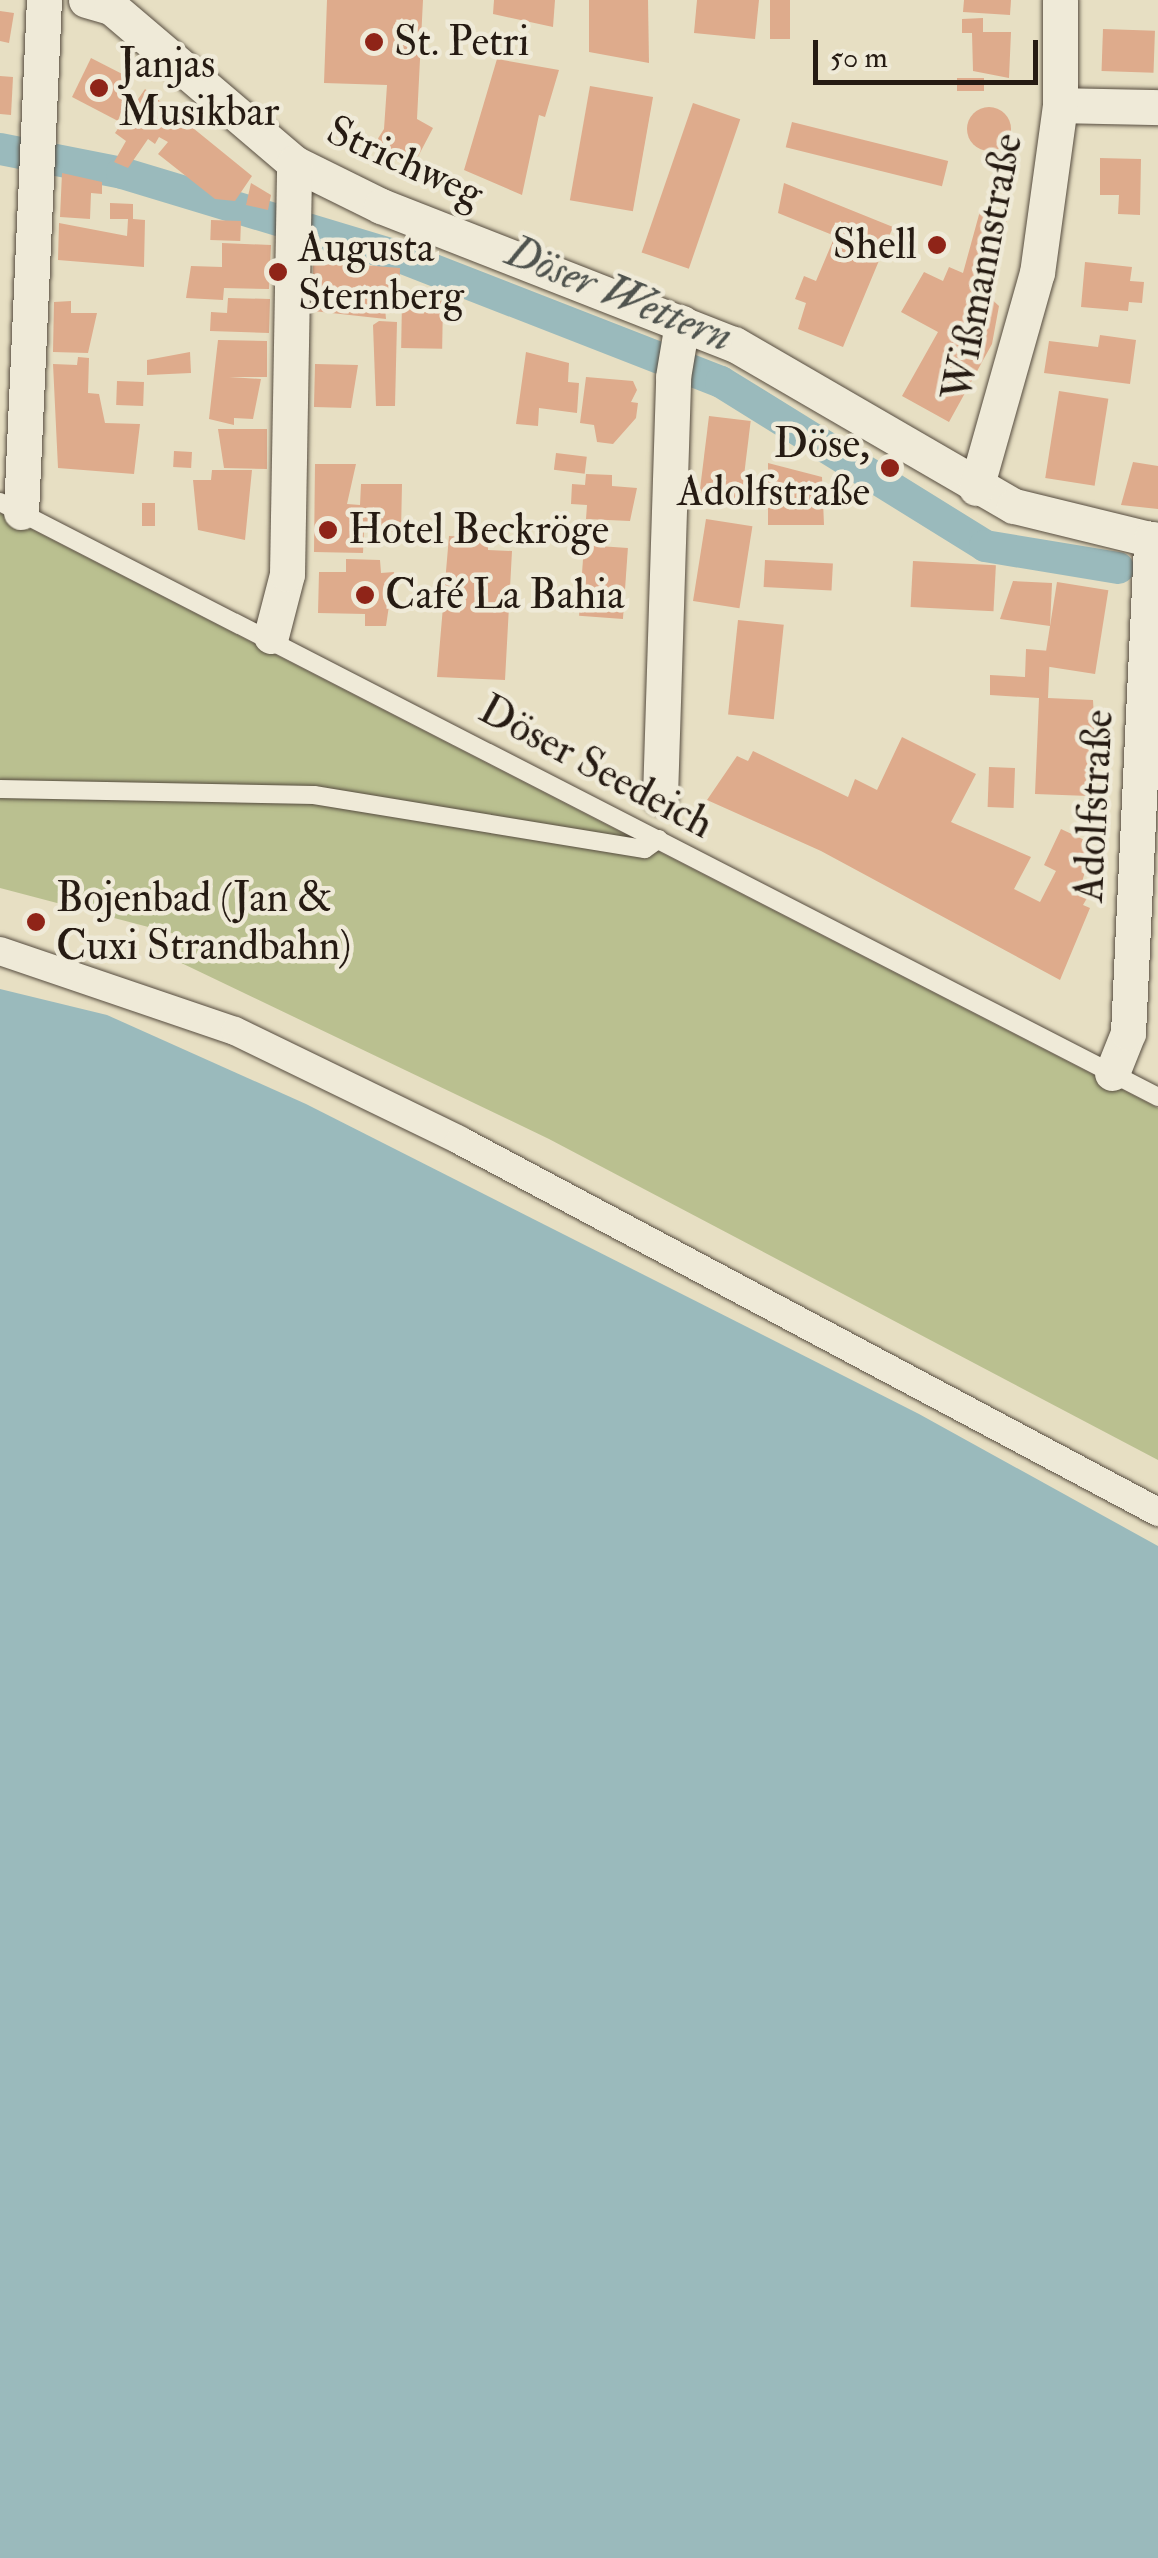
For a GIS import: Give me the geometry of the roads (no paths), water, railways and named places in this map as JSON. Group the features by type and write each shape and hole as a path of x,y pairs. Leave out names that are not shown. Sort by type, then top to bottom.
{"street":[{"path":"10,507 44,0"},
{"name":"Wißmannstraße","path":"976,488 1036,273 1060,105 1060,0"},
{"name":"Strichweg","path":"103,2 294,163 677,351 793,374 976,488 1019,508 1154,540"},
{"path":"1060,105 1158,106"},
{"path":"271,636 287,574 294,163"},
{"path":"660,797 677,351"},
{"name":"Adolfstraße","path":"1112,1074 1128,1033 1154,540"},
{"path":"0,951 151,996 253,1040 458,1140 1158,1512"}],"lane":[{"name":"Döser Seedeich","path":"10,507 271,636 1158,1097"},
{"path":"0,789 314,795 645,849 659,839"}],"water":[{"path":"0,989 107,1015 306,1104 919,1414 1158,1546 1158,2558 0,2558"}],"waterway":[{"name":"Döser Wettern","path":"0,149 122,173 403,258 721,382 985,546 1118,568"}],"place":[{"name":"St. Petri","path":"374,42"},
{"name":"Janjas Musikbar","path":"99,88"},
{"name":"Shell","path":"937,245"},
{"name":"Augusta Sternberg","path":"278,272"},
{"name":"Döse, Adolfstraße","path":"890,468"},
{"name":"Hotel Beckröge","path":"328,530"},
{"name":"Café La Bahia","path":"365,595"},
{"name":"Bojenbad (Jan & Cuxi Strandbahn)","path":"36,922"}]}
